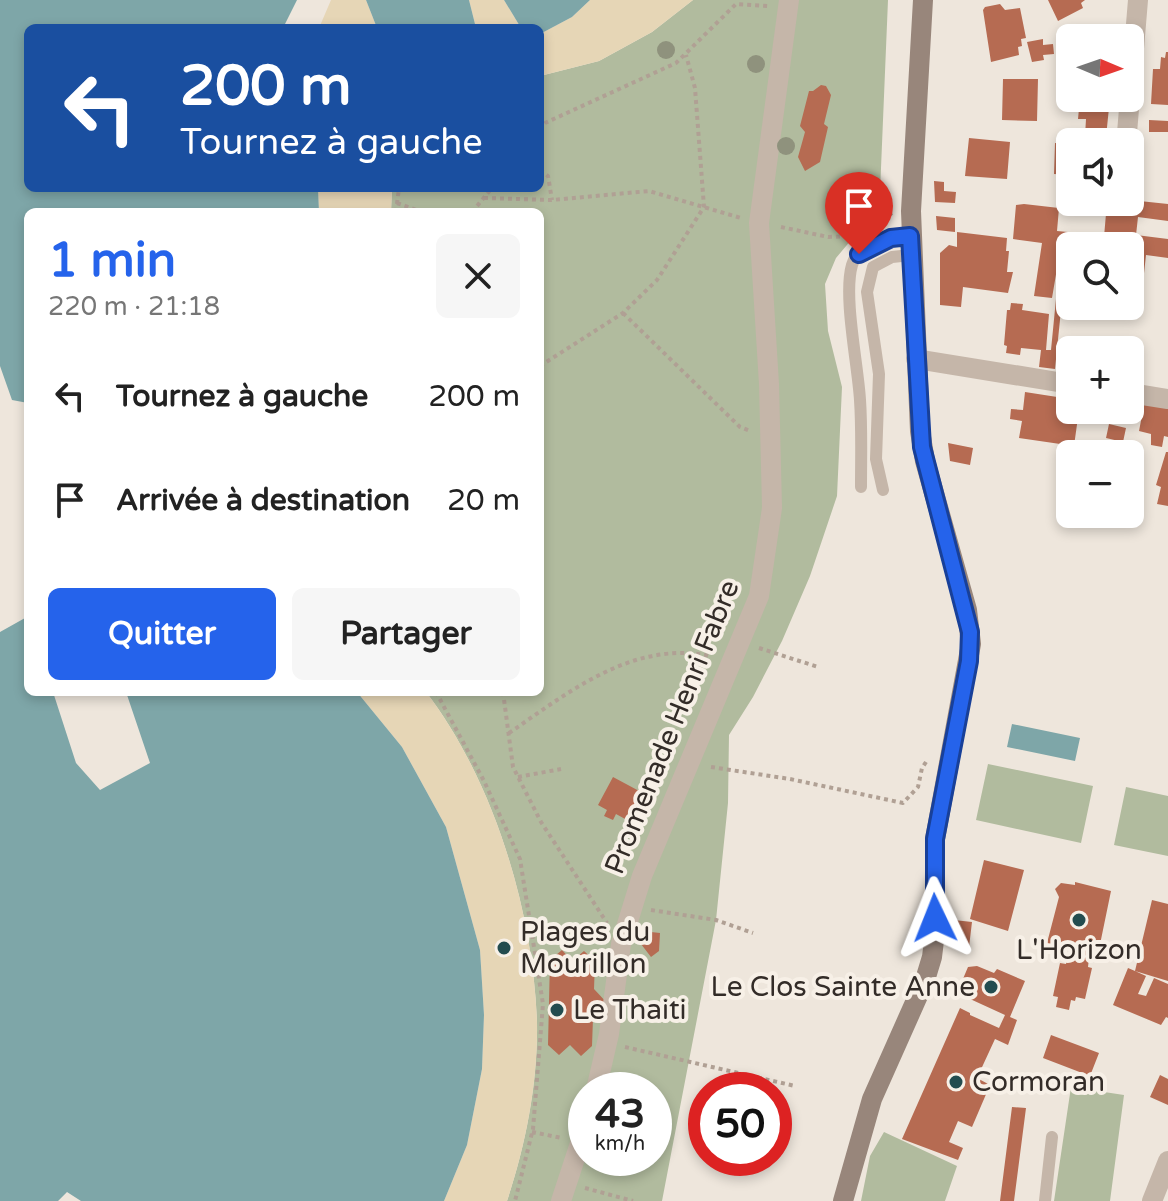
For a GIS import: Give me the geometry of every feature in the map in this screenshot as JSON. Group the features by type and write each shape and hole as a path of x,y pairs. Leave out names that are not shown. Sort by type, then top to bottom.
{"main road":[{"path":"843,1201 872,1099 925,980 932,957 935,839 971,644 967,610 922,447 910,246 923,0"}],"street":[{"path":"1127,128 1138,0"},
{"name":"Promenade Henri Fabre","path":"600,1072 621,944 642,876 759,596 772,508 759,223 788,3"},
{"path":"916,359 1056,382"},
{"path":"1144,395 1168,399"},
{"path":"1152,1201 1168,1161"}],"lane":[{"path":"861,487 860,401 850,302 852,264 859,254 878,243 910,246"},
{"path":"883,490 876,459 879,374 867,292 873,267 910,246"},
{"path":"1045,1201 1052,1137"}],"path":[{"path":"544,124 676,63 735,2 788,3"},
{"path":"544,363 623,313 657,280 704,207 695,88 686,55"},
{"path":"544,173 548,176 552,200"},
{"path":"484,198 552,200 649,191 759,223 828,237 858,236"},
{"path":"396,208 398,192"},
{"path":"475,208 489,192"},
{"path":"397,203 411,208"},
{"path":"869,228 890,213 911,211"},
{"path":"623,313 740,427 771,441"},
{"path":"508,733 589,678 637,658 689,651 736,651 818,667"},
{"path":"438,696 484,781 520,859 543,1004 532,1132 515,1201"},
{"path":"503,696 513,767 541,822 621,944"},
{"path":"688,765 790,779 903,803 918,787 922,768 929,758"},
{"path":"518,777 561,769"},
{"path":"632,908 716,920 753,933"},
{"path":"606,1043 795,1086"},
{"path":"532,1132 568,1133"},
{"path":"564,1192 633,1201"}],"green space":[{"path":"693,0 888,0 879,216 857,233 836,258 825,284 828,331 842,387 837,496 810,576 782,641 729,735 728,803 716,920 672,1149 672,1072 568,1072 568,1176 667,1176 662,1201 507,1201 525,1135 535,1067 537,1022 528,936 506,848 490,806 450,727 429,696 544,696 544,208 391,208 392,192 544,192 544,75 599,61 652,32"},
{"path":"988,764 1093,786 1081,843 976,820"},
{"path":"1126,787 1168,796 1168,856 1114,845"},
{"path":"1071,1087 1124,1095 1110,1201 1054,1201"},
{"path":"884,1132 957,1166 945,1201 861,1201 870,1156"}],"sand":[{"path":"331,0 366,0 375,24 321,24"},
{"path":"469,0 504,0 519,24 475,24"},
{"path":"590,0 693,0 652,32 599,61 544,75 544,32 572,17"},
{"path":"318,192 392,192 391,208 319,208"},
{"name":"Plages du Mourillon","path":"360,696 429,696 450,727 490,806 518,892 528,936 537,1022 530,1113 507,1201 444,1201 467,1145 482,1069 484,1015 480,950 446,827 402,747"}],"water":[{"path":"0,0 297,0 285,24 24,24 24,192 318,192 319,208 24,208 24,402 12,400 0,366"},
{"path":"366,0 469,0 475,24 375,24"},
{"path":"504,0 590,0 572,17 544,32 544,24 519,24"},
{"path":"24,619 24,696 54,696 76,763 100,790 150,763 127,696 360,696 402,747 446,827 480,950 484,1015 482,1069 467,1145 444,1201 81,1201 67,1192 58,1201 0,1201 0,632"},
{"path":"1012,724 1080,738 1075,761 1007,747"}],"building":[{"path":"1048,0 1085,0 1081,3 1083,8 1058,21"},
{"path":"1000,4 1005,10 1020,8 1026,38 1021,39 1019,55 991,62 983,10"},
{"path":"1043,39 1043,45 1053,44 1054,54 1043,55 1044,60 1032,62 1027,42"},
{"path":"1166,52 1168,105 1151,104 1153,69 1160,69 1161,57 1165,58"},
{"path":"1003,79 1038,79 1037,121 1002,120"},
{"path":"826,86 831,95 824,124 828,127 820,162 805,171 798,157 805,132 800,126 809,91"},
{"path":"1079,112 1109,112 1107,128 1085,128 1086,119 1078,119"},
{"path":"1149,120 1168,121 1168,132 1149,132"},
{"path":"969,138 1010,142 1007,179 965,176"},
{"path":"1055,143 1056,174 1054,174"},
{"path":"934,181 944,182 944,191 956,192 955,203 935,202"},
{"path":"1144,201 1168,204 1168,221 1138,217 1136,232 1104,232 1106,216 1144,216"},
{"path":"1016,205 1056,208 1057,231 1068,232 1056,232 1056,274 1052,298 1034,296 1042,243 1013,239"},
{"path":"936,216 955,218 955,232 937,230"},
{"path":"957,232 1007,238 1007,272 1013,272 1008,293 963,287 961,307 940,305 940,253 949,245 957,247"},
{"path":"1144,236 1168,239 1168,258 1146,255 1144,273"},
{"path":"1056,299 1056,320 1060,320 1055,369 1039,367 1041,350 1021,348 1020,355 1006,353 1007,310 1010,310 1011,303 1023,304 1022,310 1049,314 1046,350 1051,350"},
{"path":"1025,392 1056,397 1056,424 1077,424 1075,440 1056,440 1056,443 1019,438 1022,421 1010,419 1011,409 1023,410"},
{"path":"1145,400 1168,405 1168,437 1164,436 1162,447 1151,445 1151,434 1139,431 1140,424 1144,424"},
{"path":"1109,424 1126,428 1123,440 1106,438"},
{"path":"948,443 973,448 970,465 950,461"},
{"path":"1166,452 1168,506 1157,504 1161,487 1156,485"},
{"path":"613,777 641,792 627,820 616,814 613,820 604,816 607,810 598,805"},
{"path":"984,860 1024,870 1008,931 970,919"},
{"name":"L'Horizon","path":"1075,882 1111,891 1097,959 1047,943 1059,897 1055,889 1061,883 1075,885"},
{"path":"1152,900 1168,904 1168,981 1135,971"},
{"path":"954,920 972,922 969,947 951,945"},
{"path":"642,931 660,933 659,951 651,957 641,944"},
{"path":"562,950 572,961 584,951 595,961 594,989 608,1004 593,1018 592,1046 581,1056 570,1045 559,1055 548,1045 550,960"},
{"path":"1068,954 1089,958 1088,967 1092,968 1085,999 1076,997 1075,1001 1071,1000 1069,1010 1056,1007 1058,997 1053,996 1060,963 1066,964"},
{"name":"Cormoran","path":"977,966 994,973 997,969 1025,981 1010,1017 1017,1020 1008,1045 995,1039 977,1078 990,1085 972,1127 958,1121 949,1142 963,1148 958,1160 902,1139 960,1008 999,1028 1005,1015 957,993 968,967"},
{"path":"1128,968 1146,976 1138,994 1146,996 1154,978 1168,984 1168,1018 1161,1025 1113,1005"},
{"path":"1051,1035 1099,1053 1090,1076 1043,1058"},
{"path":"1160,1075 1168,1079 1168,1105 1150,1097"},
{"path":"1012,1107 1026,1108 1014,1201 1000,1201"}],"place":[{"name":"L'Horizon","path":"1079,920"},
{"name":"Plages du Mourillon","path":"504,948"},
{"name":"Le Clos Sainte Anne","path":"991,987"},
{"name":"Le Thaiti","path":"557,1010"},
{"name":"Cormoran","path":"956,1082"}],"route":[{"path":"859,254 891,238 910,236 922,447 967,610 970,632 969,661 935,839 935,918"}]}
